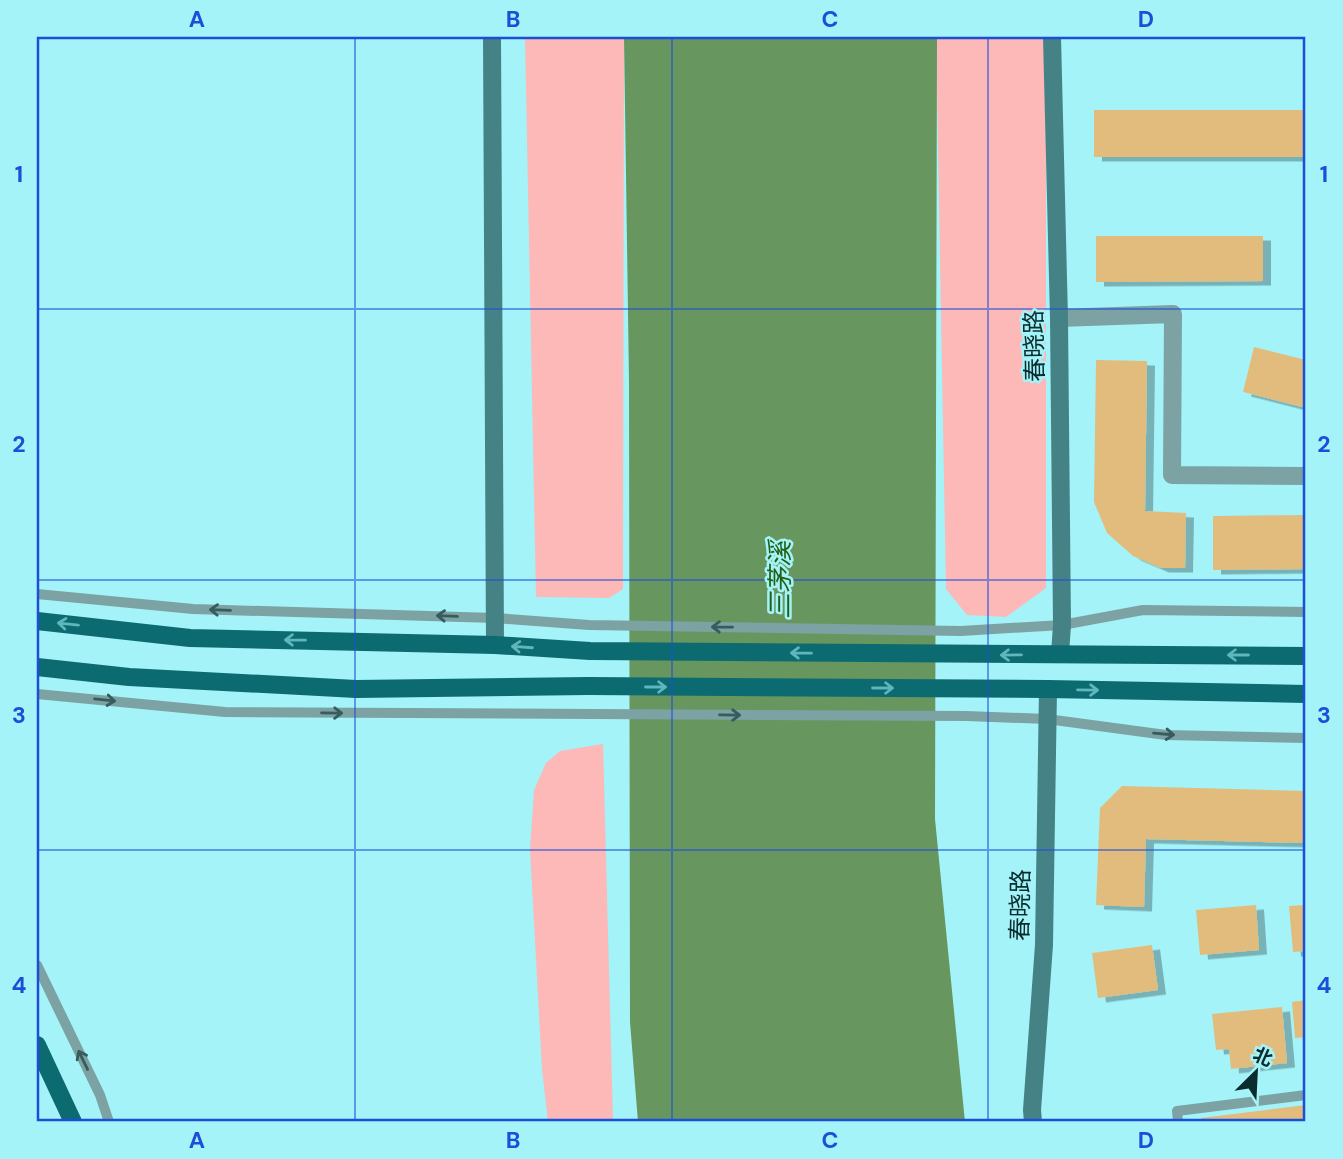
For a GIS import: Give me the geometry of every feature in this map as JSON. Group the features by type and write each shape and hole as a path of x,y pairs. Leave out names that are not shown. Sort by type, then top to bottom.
{"main road":[{"path":"37,621 190,638 495,645 590,651 1306,656"},
{"path":"37,667 130,677 356,689 587,686 1048,689 1306,694"},
{"path":"37,1045 73,1122"},
{"path":"37,1088 54,1080"}],"street":[{"path":"492,37 495,645"},
{"name":"春晓路","path":"1052,37 1059,318 1060,654"},
{"path":"1059,318 1174,314 1172,475 1306,476"},
{"name":"春晓路","path":"1033,1122 1044,945 1048,689"}],"lane":[{"path":"37,594 193,609 495,618 589,625 961,631 1062,625 1143,610 1306,612"},
{"path":"37,694 225,712 966,716 1047,719 1166,735 1306,738"},
{"path":"37,965 100,1095 109,1122"},
{"path":"1178,1122 1177,1111 1306,1095"}],"shaded area":[{"path":"525,37 624,37 623,589 609,598 536,597"},
{"path":"936,37 1046,37 1046,588 1006,617 967,615 946,589"},
{"path":"603,744 613,1122 548,1122 542,1069 530,849 534,790 546,763 560,751"}],"water":[{"name":"三茅溪","path":"624,37 937,37 935,819 965,1122 638,1122 630,1022 629,380"}],"building":[{"path":"1094,110 1306,110 1306,157 1094,157"},
{"path":"1096,236 1263,236 1263,281 1096,282"},
{"path":"1254,347 1306,360 1306,408 1243,392"},
{"path":"1096,360 1147,361 1145,511 1186,513 1185,568 1161,568 1133,556 1107,533 1094,502"},
{"path":"1306,515 1306,569 1213,570 1213,516"},
{"path":"1122,786 1306,791 1306,843 1146,839 1144,907 1096,905 1100,808"},
{"path":"1256,905 1259,950 1200,955 1196,910"},
{"path":"1306,905 1306,951 1293,952 1289,906"},
{"path":"1152,945 1158,990 1098,998 1092,953"},
{"path":"1306,1000 1306,1037 1295,1038 1292,1002"},
{"path":"1282,1007 1287,1063 1231,1069 1229,1049 1216,1050 1212,1014"},
{"path":"1306,1105 1306,1122 1201,1122 1201,1118"}]}
